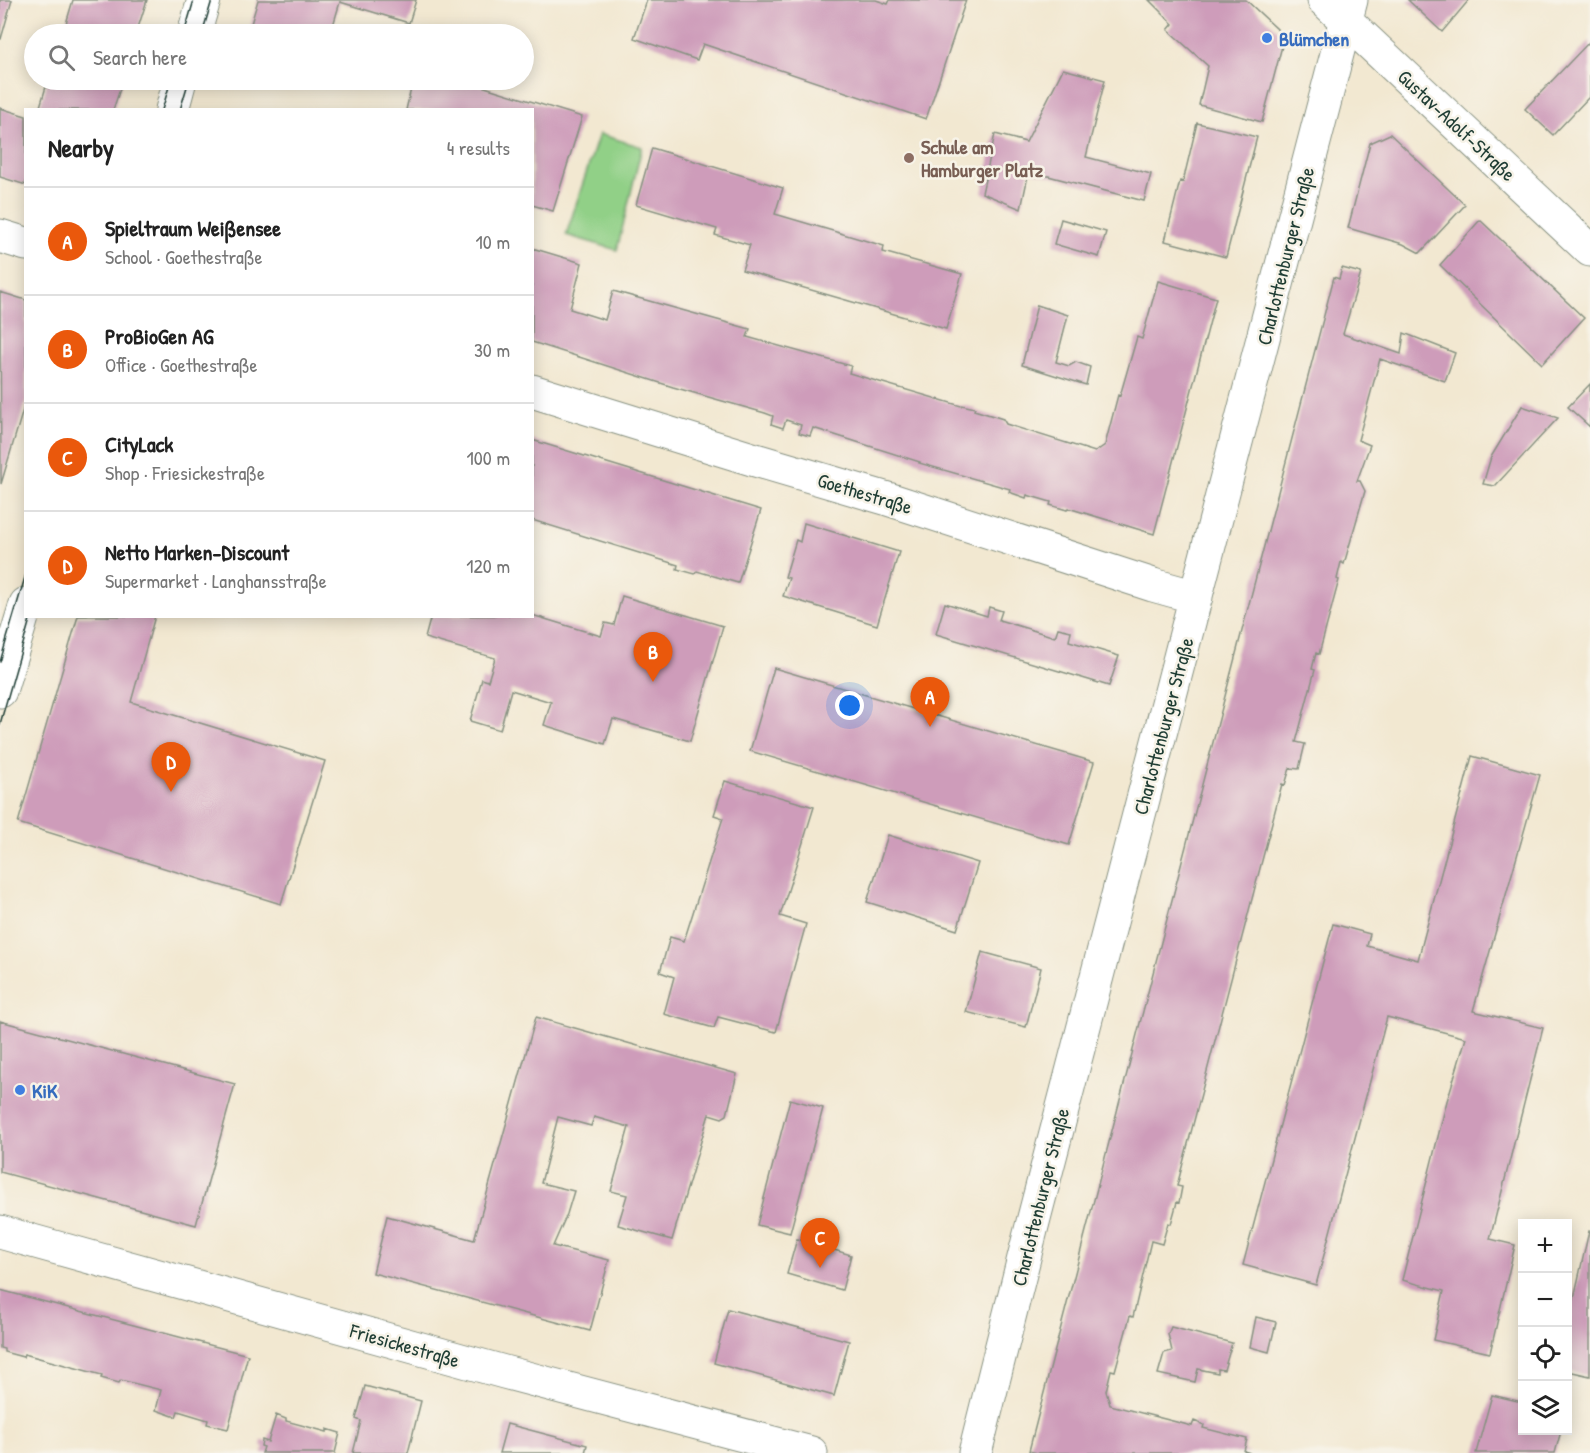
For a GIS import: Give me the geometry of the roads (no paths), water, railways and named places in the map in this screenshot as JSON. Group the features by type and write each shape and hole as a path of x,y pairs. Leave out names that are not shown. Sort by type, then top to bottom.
{"street":[{"path":"197,24 204,0"},
{"name":"Gustav-Adolf-Straße","path":"1340,7 1590,250"},
{"name":"Charlottenburger Straße","path":"975,1453 1035,1212 1197,597 1340,7"},
{"path":"173,108 177,90"},
{"path":"0,236 24,242"},
{"name":"Goethestraße","path":"534,392 888,499 1142,582 1197,597"},
{"path":"0,691 24,611"},
{"name":"Friesickestraße","path":"0,1232 504,1372 811,1453"}],"tram line":[{"path":"187,24 194,0"},
{"path":"205,24 212,0"},
{"path":"163,108 168,90"},
{"path":"181,108 186,90"},
{"path":"0,662 24,581"},
{"path":"0,724 30,618"}],"place":[{"name":"Blümchen","path":"1267,38"},
{"name":"Schule am Hamburger Platz","path":"909,158"},
{"name":"ProBioGen AG","path":"653,682"},
{"name":"Spieltraum Weißensee","path":"930,727"},
{"name":"Netto Marken-Discount","path":"171,792"},
{"name":"KiK","path":"20,1090"},
{"name":"CityLack","path":"820,1268"}]}
